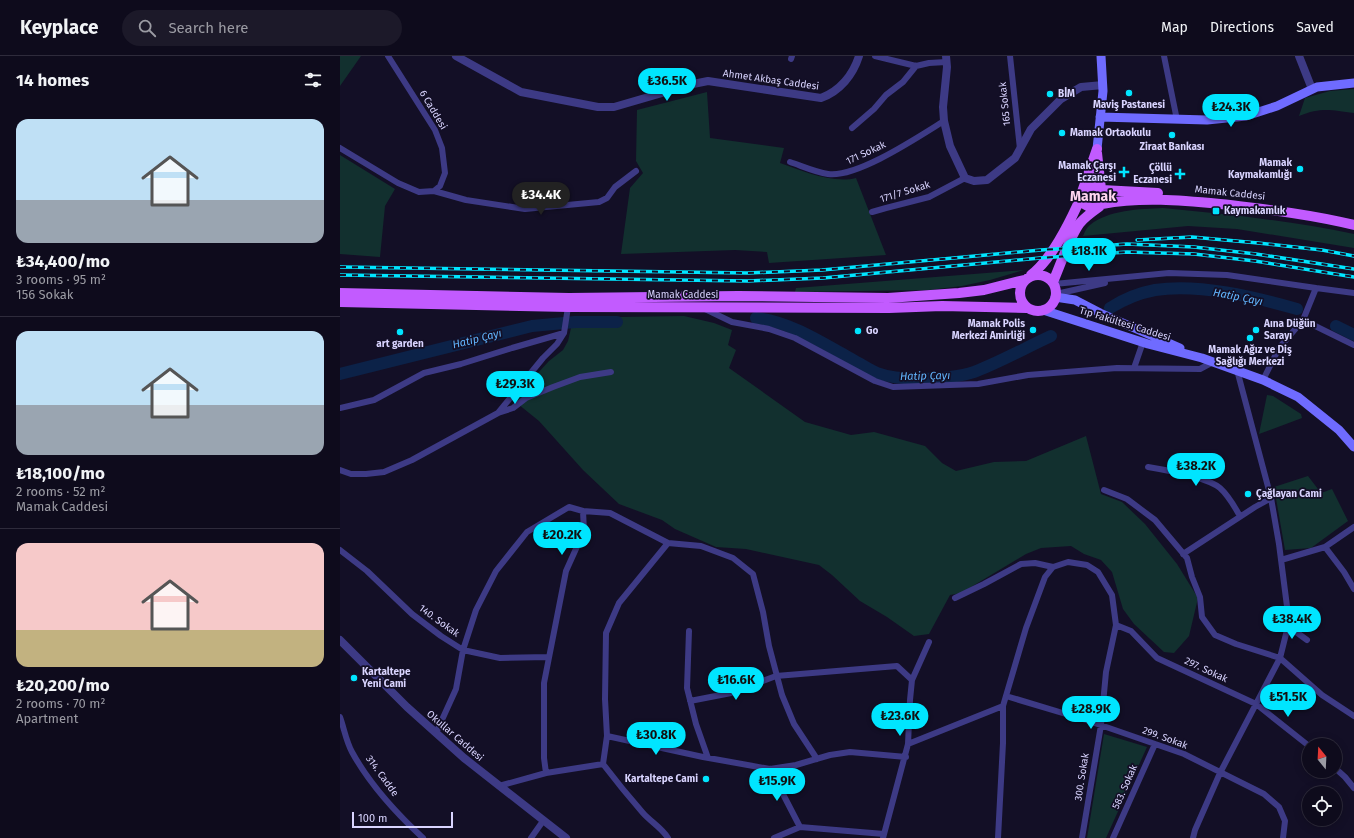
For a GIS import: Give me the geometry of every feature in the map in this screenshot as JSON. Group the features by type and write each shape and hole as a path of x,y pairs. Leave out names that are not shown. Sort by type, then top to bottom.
{"main road":[{"path":"1101,56 1103,85 1097,149 1101,189 1104,198 1100,206 1091,208 1087,207 1084,204 1082,195 1084,190 1090,186 1101,189"},
{"path":"1100,117 1207,120 1246,116 1277,106 1316,87 1354,83"},
{"name":"Mamak Caddesi","path":"340,292 569,298 701,296 888,298 984,290 1027,278 1046,261 1070,220 1082,195 1097,149"},
{"name":"Mamak Caddesi","path":"1101,189 1227,198 1302,208 1354,218"},
{"name":"Mamak Caddesi","path":"1054,289 1076,228 1088,214 1100,206 1120,201 1164,199 1195,202 1294,213 1354,225"},
{"path":"1040,275 1045,276 1054,289 1052,304 1043,310 1037,311 1027,308 1023,304 1019,295 1019,290 1027,278 1040,275"},
{"name":"Tıp Fakültesi Caddesi","path":"1054,289 1100,314 1137,328 1202,358 1263,380 1298,397 1339,430 1354,447"},
{"name":"Mamak Caddesi","path":"340,302 568,307 889,308 950,306 1027,308"},
{"name":"Tıp Fakültesi Caddesi","path":"1043,310 1143,342 1202,358"}],"street":[{"name":"6 Caddesi","path":"388,56 434,130 442,148 445,173 440,186 434,191"},
{"name":"Ahmet Akbaş Caddesi","path":"456,56 469,60 521,92 598,107 614,106 693,84 708,82 821,98 832,94 850,77 856,67 859,56"},
{"path":"875,56 916,66 946,59 947,66 943,107 944,122 950,146 964,178 974,181 987,180 1015,158 1031,130 1061,99 1081,87 1103,85"},
{"name":"165 Sokak","path":"1010,56 1020,150"},
{"path":"1164,56 1177,120"},
{"path":"1299,56 1312,89"},
{"path":"852,128 874,109 886,95 903,82 916,66"},
{"name":"171 Sokak","path":"790,162 827,174 842,174 868,164 944,122"},
{"path":"340,148 398,183 419,192 434,191 466,200 525,209 599,202 607,198 615,187 636,172"},
{"name":"171/7 Sokak","path":"872,212 929,197 964,178"},
{"path":"1054,289 1169,273 1227,275 1354,293"},
{"path":"1054,289 1127,278"},
{"path":"1263,380 1279,348 1303,320 1316,288"},
{"path":"498,413 543,358 557,344 564,331 568,307"},
{"path":"702,307 732,322 742,325 769,328 795,338 875,381 893,387 978,384 1028,375 1117,368 1200,369 1213,362"},
{"path":"1303,320 1354,345"},
{"path":"340,408 374,400 424,374 461,364 564,331"},
{"path":"1134,368 1143,342"},
{"path":"1193,838 1195,830 1220,773 1280,658 1289,622 1271,498 1237,370"},
{"path":"340,470 351,474 384,472 412,460 498,413 513,408 526,398 580,377 611,372"},
{"path":"1148,467 1195,477 1219,487 1229,496 1240,516"},
{"path":"1104,490 1127,499 1155,520 1187,558 1192,577 1200,597 1202,617 1215,635 1236,644 1280,658 1322,695 1354,716"},
{"path":"1183,554 1240,516 1271,498"},
{"path":"436,733 456,689 463,650 476,610 496,571 527,532 569,507 583,511 610,513 668,542 701,546 733,558 753,574 763,612 776,676 782,695 794,724 817,759"},
{"path":"546,773 544,758 544,683 566,571 584,531 583,511"},
{"path":"1281,560 1325,547 1354,527"},
{"path":"668,542 619,603 606,634 605,699 608,736 603,764 620,787 668,838"},
{"path":"1325,547 1344,572 1354,589"},
{"name":"140. Sokak","path":"340,550 367,571 412,614 441,636 463,650 500,658 549,657"},
{"name":"300. Sokak","path":"1053,567 1068,562 1087,565 1098,572 1112,595 1116,625 1106,672 1100,725 1082,838"},
{"path":"955,598 1021,564 1035,563 1053,567 1045,577 1026,628 1003,706 1003,743 998,838"},
{"name":"297. Sokak","path":"1116,625 1131,631 1157,658 1256,704 1302,740"},
{"path":"1288,626 1307,640"},
{"path":"689,631 687,688 696,724 708,758"},
{"name":"Okullar Caddesi","path":"340,640 464,758 566,838"},
{"path":"774,838 800,827 884,836 906,757 912,680 929,642"},
{"path":"690,701 731,693 776,676 897,666 912,680"},
{"name":"299. Sokak","path":"1006,696 1100,725 1184,754 1264,794 1279,807 1285,822 1283,838"},
{"path":"908,744 1003,706"},
{"name":"314. Cadde","path":"340,717 351,751 376,789 399,816 423,838"},
{"path":"608,736 708,758 770,769 796,765 850,752 906,757"},
{"name":"583. Sokak","path":"1113,838 1155,744"},
{"path":"499,786 546,773 603,764"},
{"path":"770,769 800,827"},
{"path":"1342,774 1354,788"},
{"path":"531,838 543,821"}],"green space":[{"path":"340,56 361,56 340,86"},
{"path":"1354,89 1354,113 1320,110 1299,116 1305,98 1330,91"},
{"path":"707,92 710,138 784,148 780,163 828,178 856,178 886,255 769,263 767,252 735,250 621,254 630,188 643,173 636,161 637,110"},
{"path":"340,155 395,189 385,206 380,257 340,254"},
{"path":"1163,208 1259,218 1354,234 1354,248 1237,229 1188,226 1083,236 1089,226 1106,216 1125,211"},
{"path":"1024,270 962,286 929,290 795,292 796,288"},
{"path":"684,316 714,323 732,330 728,345 736,350 729,368 805,422 851,435 874,432 925,446 942,463 956,471 994,462 1026,461 1086,436 1101,494 1122,502 1145,524 1177,564 1198,598 1189,636 1174,653 1164,652 1134,624 1123,609 1112,572 1101,560 1084,554 1071,546 1041,548 1026,554 961,593 950,595 929,634 914,636 887,617 860,601 819,565 746,549 716,547 675,529 662,520 619,504 583,470 539,421 513,400 549,361 563,350 568,341 571,328 620,327 620,317"},
{"path":"1267,395 1273,396 1301,414 1302,418 1259,434"},
{"path":"1308,476 1321,493 1332,489 1348,521 1311,548 1285,550 1274,487"},
{"path":"1104,734 1147,747 1106,838 1087,838"}],"waterway":[{"name":"Hatip Çayı","path":"1110,308 1126,299 1149,291 1172,288 1189,288 1226,292 1297,309"},
{"name":"Hatip Çayı","path":"756,318 769,320 804,333 877,373 887,376 914,379 943,378 979,370 1051,336"},
{"name":"Hatip Çayı","path":"340,374 532,326 575,322 617,322"},
{"name":"Hatip Çayı","path":"1336,326 1354,335"}],"railway":[{"path":"1137,240 1192,237 1322,250 1354,256"},
{"path":"340,267 748,273 822,270 1041,250 1127,244 1194,247 1256,254 1354,269"},
{"path":"340,275 748,281 823,278 1040,258 1127,252 1194,254 1255,261 1354,277"}],"place":[{"name":"Maviş Pastanesi","path":"1129,93"},
{"name":"BİM","path":"1050,94"},
{"name":"Mamak Ortaokulu","path":"1062,133"},
{"name":"Ziraat Bankası","path":"1172,135"},
{"name":"Mamak Kaymakamlığı","path":"1300,169"},
{"name":"Mamak Çarşı Eczanesi","path":"1124,172"},
{"name":"Çöllü Eczanesi","path":"1180,174"},
{"name":"Kaymakamlık","path":"1216,211"},
{"name":"Mamak Polis Merkezi Amirliği","path":"1033,330"},
{"name":"Aına Düğün Sarayı","path":"1256,330"},
{"name":"Go","path":"858,331"},
{"name":"art garden","path":"400,332"},
{"name":"Mamak Ağız ve Diş Sağlığı Merkezi","path":"1250,338"},
{"name":"Çağlayan Cami","path":"1248,494"},
{"name":"Kartaltepe Yeni Cami","path":"354,678"},
{"name":"Kartaltepe Cami","path":"706,779"}],"district":[{"name":"Mamak","path":"1093,196"}]}
